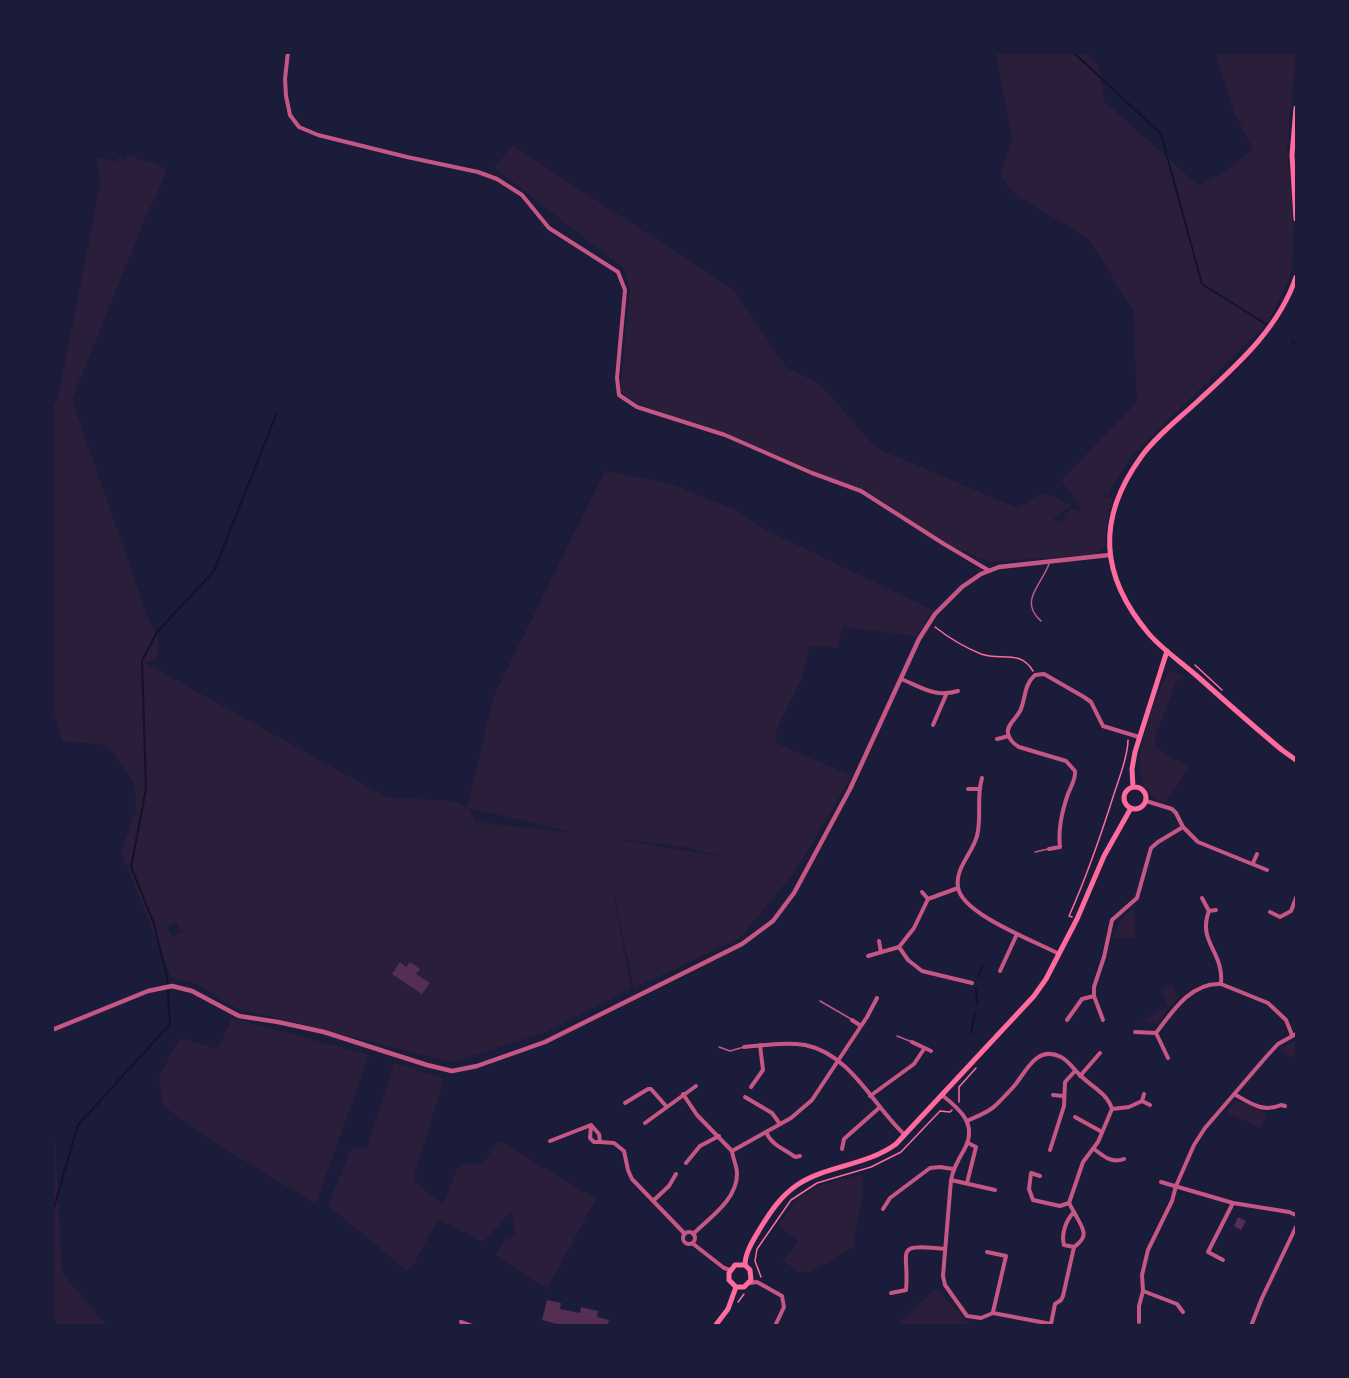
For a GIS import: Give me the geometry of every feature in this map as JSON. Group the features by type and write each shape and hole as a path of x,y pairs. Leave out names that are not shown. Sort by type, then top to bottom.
{"main road":[{"path":"1296,108 1292,154 1296,219"},
{"path":"1296,277 1284,308 1269,331 1164,431 1142,456 1121,490 1115,509 1109,555 1112,573 1121,594 1150,635 1279,748 1296,760"},
{"path":"1132,788 1132,769 1139,737 1167,651"},
{"path":"1132,788 1143,790 1146,801 1140,808 1131,808 1126,804 1124,797 1132,788"},
{"path":"745,1265 735,1265 730,1270 729,1280 736,1287 744,1287 750,1283 752,1273 745,1265 745,1256 779,1201 797,1185 817,1175 873,1158 885,1152 906,1135 1034,996 1060,954 1104,856 1131,808"},
{"path":"715,1326 728,1309 736,1287"}],"street":[{"path":"288,52 286,96 290,115 299,127 318,135 407,158 447,165 496,179 522,195 549,228 618,272 625,290 617,389 624,400 649,412 725,435 812,473 861,491 988,570"},
{"path":"52,1030 148,991 172,986 192,991 239,1016 324,1032 452,1071 477,1066 538,1045 742,944 773,921 794,893 850,789 919,639 929,623 962,587 988,570 1109,555"},
{"path":"1049,849 1060,847 1059,830 1075,771 1066,761 1013,744 1008,727 1022,708 1028,682 1035,675 1044,674 1091,702 1103,726 1139,737"},
{"path":"901,679 934,693 946,695 958,691"},
{"path":"933,725 946,695"},
{"path":"997,739 1009,735"},
{"path":"982,778 978,789 980,820 976,838 961,869 958,888 964,901 973,909 1017,934 1060,954"},
{"path":"968,789 978,789"},
{"path":"1146,801 1172,809 1183,827 1198,842 1267,870"},
{"path":"1103,1020 1094,996 1095,978 1104,957 1112,920 1137,898 1151,849 1158,842 1183,827"},
{"path":"1253,863 1257,855"},
{"path":"868,956 899,947 914,928 928,899 958,888"},
{"path":"922,892 928,899"},
{"path":"1202,898 1209,911 1205,926 1206,933 1220,962 1221,984"},
{"path":"1270,912 1280,917 1291,911 1296,898"},
{"path":"1209,911 1216,910"},
{"path":"1000,971 1017,934"},
{"path":"879,941 881,952"},
{"path":"899,947 917,968 972,983"},
{"path":"1139,1322 1139,1306 1143,1291 1142,1275 1148,1250 1172,1201 1176,1185 1199,1136 1272,1049 1294,1035 1286,1020 1268,1004 1221,984 1198,988 1170,1013 1156,1033"},
{"path":"1066,1020 1082,999 1094,996"},
{"path":"732,1151 801,1111 812,1100 877,998"},
{"path":"852,1020 861,1026"},
{"path":"1135,1032 1156,1033"},
{"path":"1156,1033 1168,1058"},
{"path":"912,1042 931,1051"},
{"path":"744,1047 787,1043 820,1051 838,1062 906,1135"},
{"path":"751,1087 763,1070 760,1045"},
{"path":"870,1096 914,1064 924,1049"},
{"path":"1080,1076 1100,1053"},
{"path":"942,1095 956,1106 967,1121 970,1130 968,1143 953,1169 951,1180 943,1280 970,1317 981,1318 993,1313 1051,1324 1055,1304 1061,1300 1074,1247 1081,1242 1084,1232 1069,1203 1083,1162 1094,1149 1112,1109 1107,1097 1080,1076 1069,1063 1053,1054 1041,1055 1031,1062 996,1106 967,1121"},
{"path":"1050,1150 1064,1106 1062,1096 1065,1082 1075,1071"},
{"path":"645,1122 696,1086"},
{"path":"625,1103 648,1089 652,1089 666,1106"},
{"path":"683,1094 697,1115 732,1151 737,1171 734,1189 729,1199 693,1234"},
{"path":"1112,1109 1129,1107 1142,1101 1144,1094"},
{"path":"1234,1094 1261,1108 1285,1106"},
{"path":"1053,1095 1062,1096"},
{"path":"746,1097 772,1113 780,1124"},
{"path":"1142,1101 1150,1106"},
{"path":"842,1149 844,1139 879,1108"},
{"path":"1075,1117 1102,1132"},
{"path":"550,1141 591,1125"},
{"path":"591,1125 599,1134 600,1142"},
{"path":"591,1125 590,1138 594,1142 614,1143 624,1151 632,1179 685,1234"},
{"path":"766,1132 780,1148 795,1157 800,1156"},
{"path":"686,1163 700,1146 719,1136"},
{"path":"967,1183 976,1147 968,1143"},
{"path":"1094,1149 1108,1159 1118,1161 1124,1159"},
{"path":"883,1209 890,1198 930,1168 953,1169"},
{"path":"1040,1176 1031,1173 1029,1189 1033,1200 1060,1206 1069,1203"},
{"path":"654,1200 669,1186 676,1174"},
{"path":"951,1180 995,1190"},
{"path":"1161,1182 1233,1203 1296,1215"},
{"path":"1223,1260 1208,1252 1233,1203"},
{"path":"1074,1212 1068,1219 1063,1242 1065,1245 1074,1247"},
{"path":"1251,1326 1296,1227"},
{"path":"685,1234 688,1232 693,1234"},
{"path":"685,1234 684,1241 688,1244 692,1243 724,1268 730,1270"},
{"path":"692,1243 695,1239 693,1234"},
{"path":"891,1293 906,1290 904,1257 909,1249 917,1246 945,1249"},
{"path":"987,1252 1006,1256 993,1313"},
{"path":"750,1283 757,1282 782,1296 784,1307 775,1326"},
{"path":"1143,1291 1177,1304 1183,1312"},
{"path":"461,1322 472,1326"}],"lane":[{"path":"1041,621 1031,611 1030,601 1050,561"},
{"path":"1035,852 1049,849"},
{"path":"820,1001 852,1020"},
{"path":"897,1036 912,1042"},
{"path":"719,1047 730,1051 744,1047"}],"path":[{"path":"929,623 956,642 982,654 1018,658 1028,663 1034,671"},
{"path":"1069,916 1086,876 1118,781 1128,742 1123,736"},
{"path":"756,1258 757,1249 791,1200 802,1191"}],"shaded area":[{"path":"996,53 1087,53 1099,67 1105,102 1198,185 1223,173 1253,149 1233,110 1216,53 1296,53 1287,148 1294,224 1292,272 1269,321 1129,459 1106,498 1113,497 1108,516 1105,545 1096,554 991,562 950,546 862,489 639,404 620,392 630,288 624,269 495,168 512,145 735,291 787,368 820,384 876,448 1018,508 1044,495 1072,505 1053,518 1060,522 1065,518 1063,515 1071,509 1082,511 1061,480 1137,402 1133,310 1088,238 1017,196 1000,175 1012,140"},
{"path":"127,155 157,165 167,171 146,216 72,399 146,613 159,641 157,660 144,662 386,797 453,801 467,807 494,695 605,471 669,483 736,510 766,530 933,610 917,636 842,627 838,648 810,646 803,676 777,728 776,743 852,776 796,870 740,938 634,988 609,871 631,989 544,1033 453,1062 236,1008 195,983 172,978 121,852 136,810 135,784 107,745 62,741 53,708 53,406 58,398 100,186 97,157 116,162 118,157 125,160","holes":["468,808 573,832 573,833 476,822","622,840 684,847 723,857","177,921 182,932 172,937 167,926"]},
{"path":"1174,671 1187,678 1177,680 1155,737 1157,749 1189,767 1166,803 1151,794 1142,781 1140,764 1147,724 1167,674"},
{"path":"1134,908 1135,939 1113,937 1119,922"},
{"path":"1171,984 1179,997 1169,1008 1160,990"},
{"path":"1166,1008 1167,1010 1157,1024 1140,1021"},
{"path":"232,1018 369,1055 316,1204 225,1149 163,1106 159,1076 180,1038 218,1049"},
{"path":"1296,1040 1296,1058 1279,1051 1283,1047"},
{"path":"394,1063 444,1079 413,1180 443,1205 459,1165 483,1164 498,1140 596,1199 547,1289 496,1256 506,1237 515,1236 512,1211 483,1242 438,1219 413,1266 406,1270 328,1205 352,1147 366,1149"},
{"path":"1236,1101 1267,1113 1261,1128 1226,1113"},
{"path":"55,1139 62,1273 106,1325 53,1325 52,1141"},
{"path":"862,1174 862,1201 854,1247 811,1272 799,1272 783,1261 799,1241 778,1225 797,1199 820,1185"},
{"path":"936,1288 970,1325 901,1325 899,1323"}],"building":[{"path":"400,962 406,967 410,962 420,969 416,974 430,983 422,994 392,974"},
{"path":"1238,1217 1246,1221 1241,1230 1234,1226"},
{"path":"547,1300 561,1303 560,1309 580,1313 581,1307 598,1311 597,1317 609,1320 607,1326 564,1326 542,1320"}],"waterway":[{"path":"1073,52 1161,134 1202,284 1266,324"},
{"path":"1292,341 1296,344"},
{"path":"52,1214 78,1125 170,1024 167,977 154,924 131,867 146,789 142,661 157,632 214,571 276,415"},
{"path":"979,977 982,966"},
{"path":"976,988 977,1005"},
{"path":"971,1033 975,1012"},
{"path":"52,1317 55,1326"}]}
